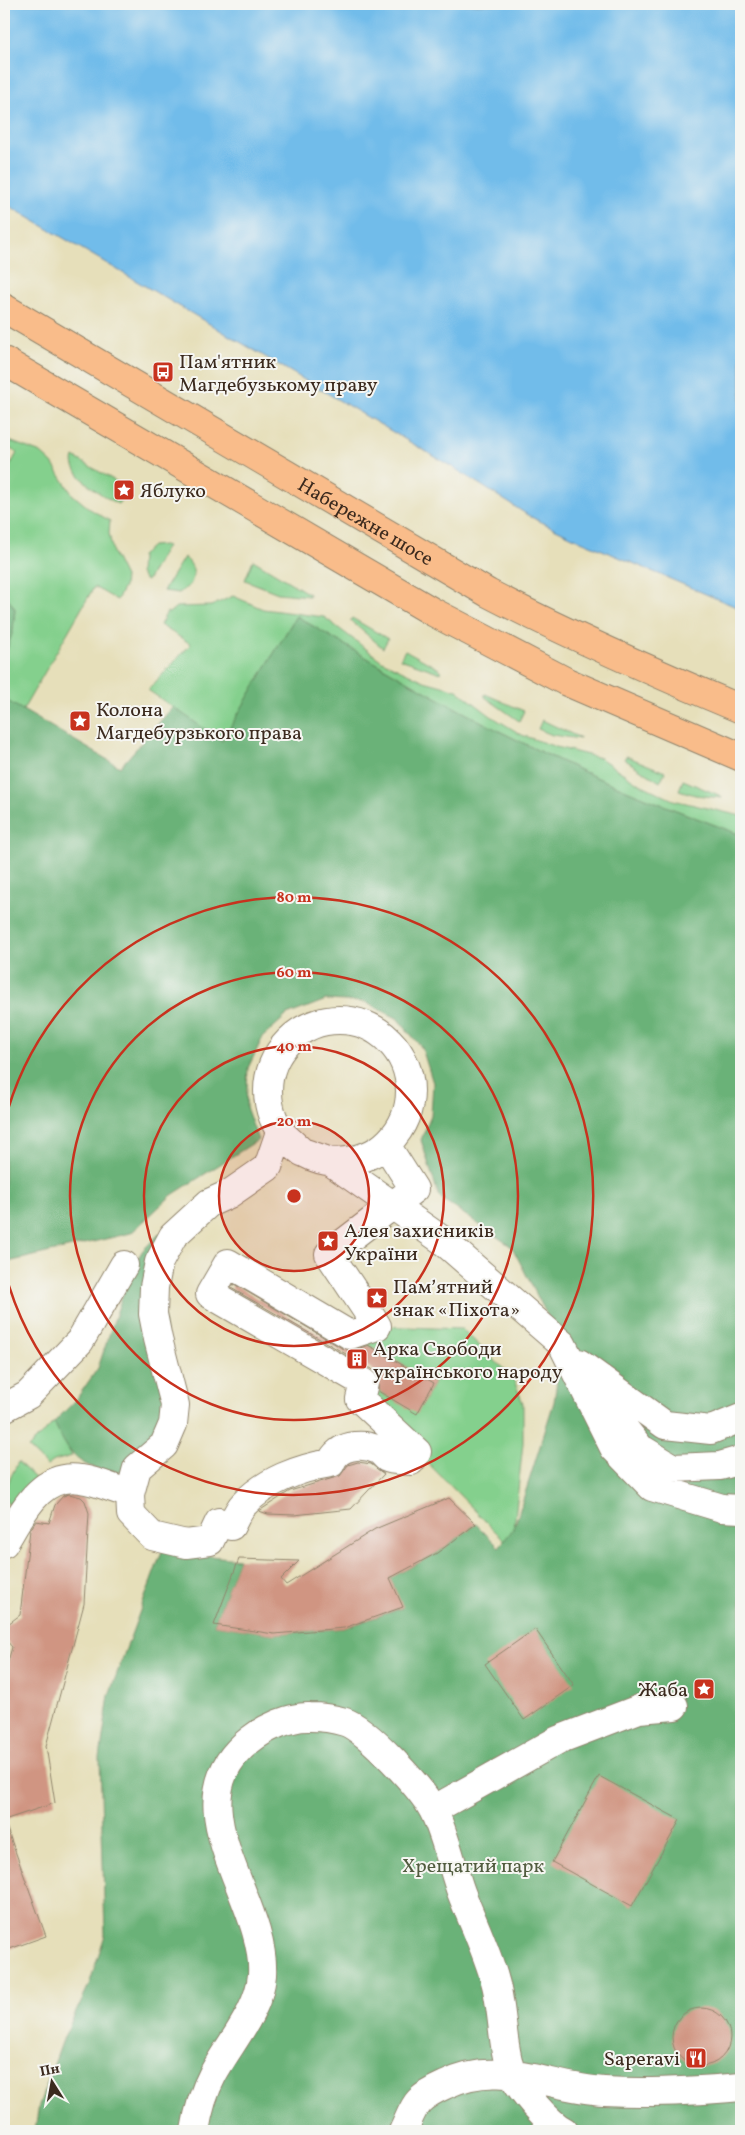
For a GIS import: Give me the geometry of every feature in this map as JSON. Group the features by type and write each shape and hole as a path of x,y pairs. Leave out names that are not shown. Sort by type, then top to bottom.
{"main road":[{"name":"Набережне шосе","path":"4,308 488,593 551,626 643,668 741,709"},
{"path":"4,361 442,616 567,682 741,756"}],"street":[{"path":"302,1152 281,1132 271,1111 268,1087 273,1064 285,1044 303,1029 325,1020 348,1020 371,1026 390,1040 404,1059 411,1082 410,1105 401,1127 386,1145 364,1158 331,1162"},
{"path":"331,1162 348,1162 364,1158 386,1145 414,1189 393,1205 329,1254 377,1326 350,1335 228,1263 210,1294 364,1383 360,1399 417,1452 411,1461 388,1459 380,1451 373,1448 358,1446 344,1449 337,1452 331,1463 309,1466 284,1476 262,1489 242,1506 232,1526 219,1522 210,1541 186,1544 152,1536 132,1514 130,1494 137,1468 164,1445 173,1424 175,1405 153,1314 154,1287 159,1262 173,1236 209,1203 230,1194 268,1167 280,1132 302,1152 331,1162 393,1205 442,1240 571,1358 605,1394 622,1427 640,1448 673,1468 720,1466 741,1460"},
{"path":"4,1408 28,1395 80,1341 124,1265"},
{"path":"571,1358 665,1425 711,1430 741,1418"},
{"path":"571,1358 614,1448 652,1487 722,1508 741,1509"},
{"path":"4,1543 32,1499 46,1486 56,1480 83,1479 130,1494"},
{"path":"433,1810 558,1740 638,1709 674,1706"},
{"path":"195,2131 197,2117 212,2076 258,1998 262,1973 259,1944 250,1912 220,1832 218,1803 224,1769 237,1750 256,1735 280,1723 308,1717 346,1722 363,1733 408,1776 433,1810 455,1876 495,1982 512,2074 545,2117 564,2131"},
{"path":"403,2131 418,2102 432,2091 463,2076 487,2072 512,2074 602,2091 685,2092 741,2086"}],"green space":[{"path":"4,439 41,453 52,463 72,494 90,509 110,521 109,533 113,553 125,577 124,587 117,600 94,587 20,715 4,777 4,659 13,630 15,609 4,592 4,477 17,453 4,445"},
{"path":"74,457 129,489 118,504 105,497 81,478 73,464"},
{"path":"152,546 167,546 147,581 145,580 140,573 141,556"},
{"path":"184,557 190,563 193,570 190,585 179,593 163,591"},
{"path":"253,560 309,594 309,596 278,593 245,580"},
{"path":"4,592 15,609 13,630 4,659"},
{"path":"233,596 263,609 324,617 382,661 424,681 457,690 491,716 522,735 556,747 600,758 638,783 673,800 741,816 741,835 590,775 499,731 363,656 296,616 222,742 148,690 191,644 160,625 167,612 169,613 176,607 211,606"},
{"name":"Хрещатий парк","path":"296,616 363,656 499,731 590,775 741,835 741,2131 35,2131 39,2105 64,2037 89,1985 105,1935 100,1758 109,1695 162,1551 239,1559 214,1625 274,1634 344,1628 402,1608 390,1578 437,1553 476,1524 499,1547 514,1528 554,1402 562,1344 512,1247 439,1197 421,1140 431,1115 433,1083 422,1048 397,1018 365,1002 326,1000 287,1015 263,1037 248,1068 246,1107 258,1140 172,1195 131,1233 4,1263 4,699 120,767 173,707 222,741"},
{"path":"352,618 388,639 383,648 353,623 350,620"},
{"path":"405,650 441,670 441,673 400,659"},
{"path":"485,694 524,711 519,721 485,697"},
{"path":"542,720 580,739 552,735 538,729"},
{"path":"626,756 665,772 660,782 624,759"},
{"path":"683,780 722,798 695,795 679,790"},
{"path":"160,1233 159,1262 173,1424 124,1472 98,1469 88,1465 73,1454 66,1446 54,1422 75,1401 98,1368 132,1267 143,1250"},
{"path":"377,1326 462,1329 513,1378 523,1403 523,1443 514,1528 505,1541 417,1452 364,1383 417,1413 434,1383 350,1335"},
{"path":"54,1422 72,1456 54,1461 47,1466 28,1448"},
{"path":"18,1462 37,1480 13,1504 8,1504 5,1494 6,1489"}],"water":[{"path":"4,4 741,4 741,609 581,541 531,517 454,468 4,203"}],"building":[{"path":"234,1284 342,1348 355,1350 368,1345 434,1383 417,1414 378,1391 379,1377 372,1369 231,1288"},
{"path":"358,1462 371,1464 384,1474 351,1509 294,1515 268,1514 259,1511 290,1491 340,1476 348,1465"},
{"path":"69,1494 81,1497 85,1501 89,1513 84,1604 46,1746 55,1803 4,1820 4,1676 12,1647 6,1640 4,1632 8,1624 20,1615 30,1530 36,1521 49,1523 55,1505 63,1496"},
{"path":"449,1498 476,1524 437,1553 390,1578 403,1607 344,1628 274,1634 214,1625 239,1559 299,1561 281,1579 286,1585 375,1529"},
{"path":"535,1629 574,1685 524,1720 485,1664"},
{"path":"599,1776 680,1820 632,1906 552,1862"},
{"path":"6,1826 46,1936 4,1951 4,1827"},
{"path":"695,2008 707,2008 722,2016 730,2031 730,2043 722,2058 707,2066 695,2066 680,2058 672,2043 672,2031 680,2016"}],"place":[{"name":"Пам'ятник Магдебузькому праву","path":"163,372"},
{"name":"Яблуко","path":"124,490"},
{"name":"Колона Магдебурзького права","path":"80,721"},
{"name":"Алея захисників України","path":"328,1241"},
{"name":"Памʼятний знак «Піхота»","path":"377,1298"},
{"name":"Арка Свободи українського народу","path":"357,1359"},
{"name":"Жаба","path":"704,1689"},
{"name":"Saperavi","path":"696,2058"}]}
